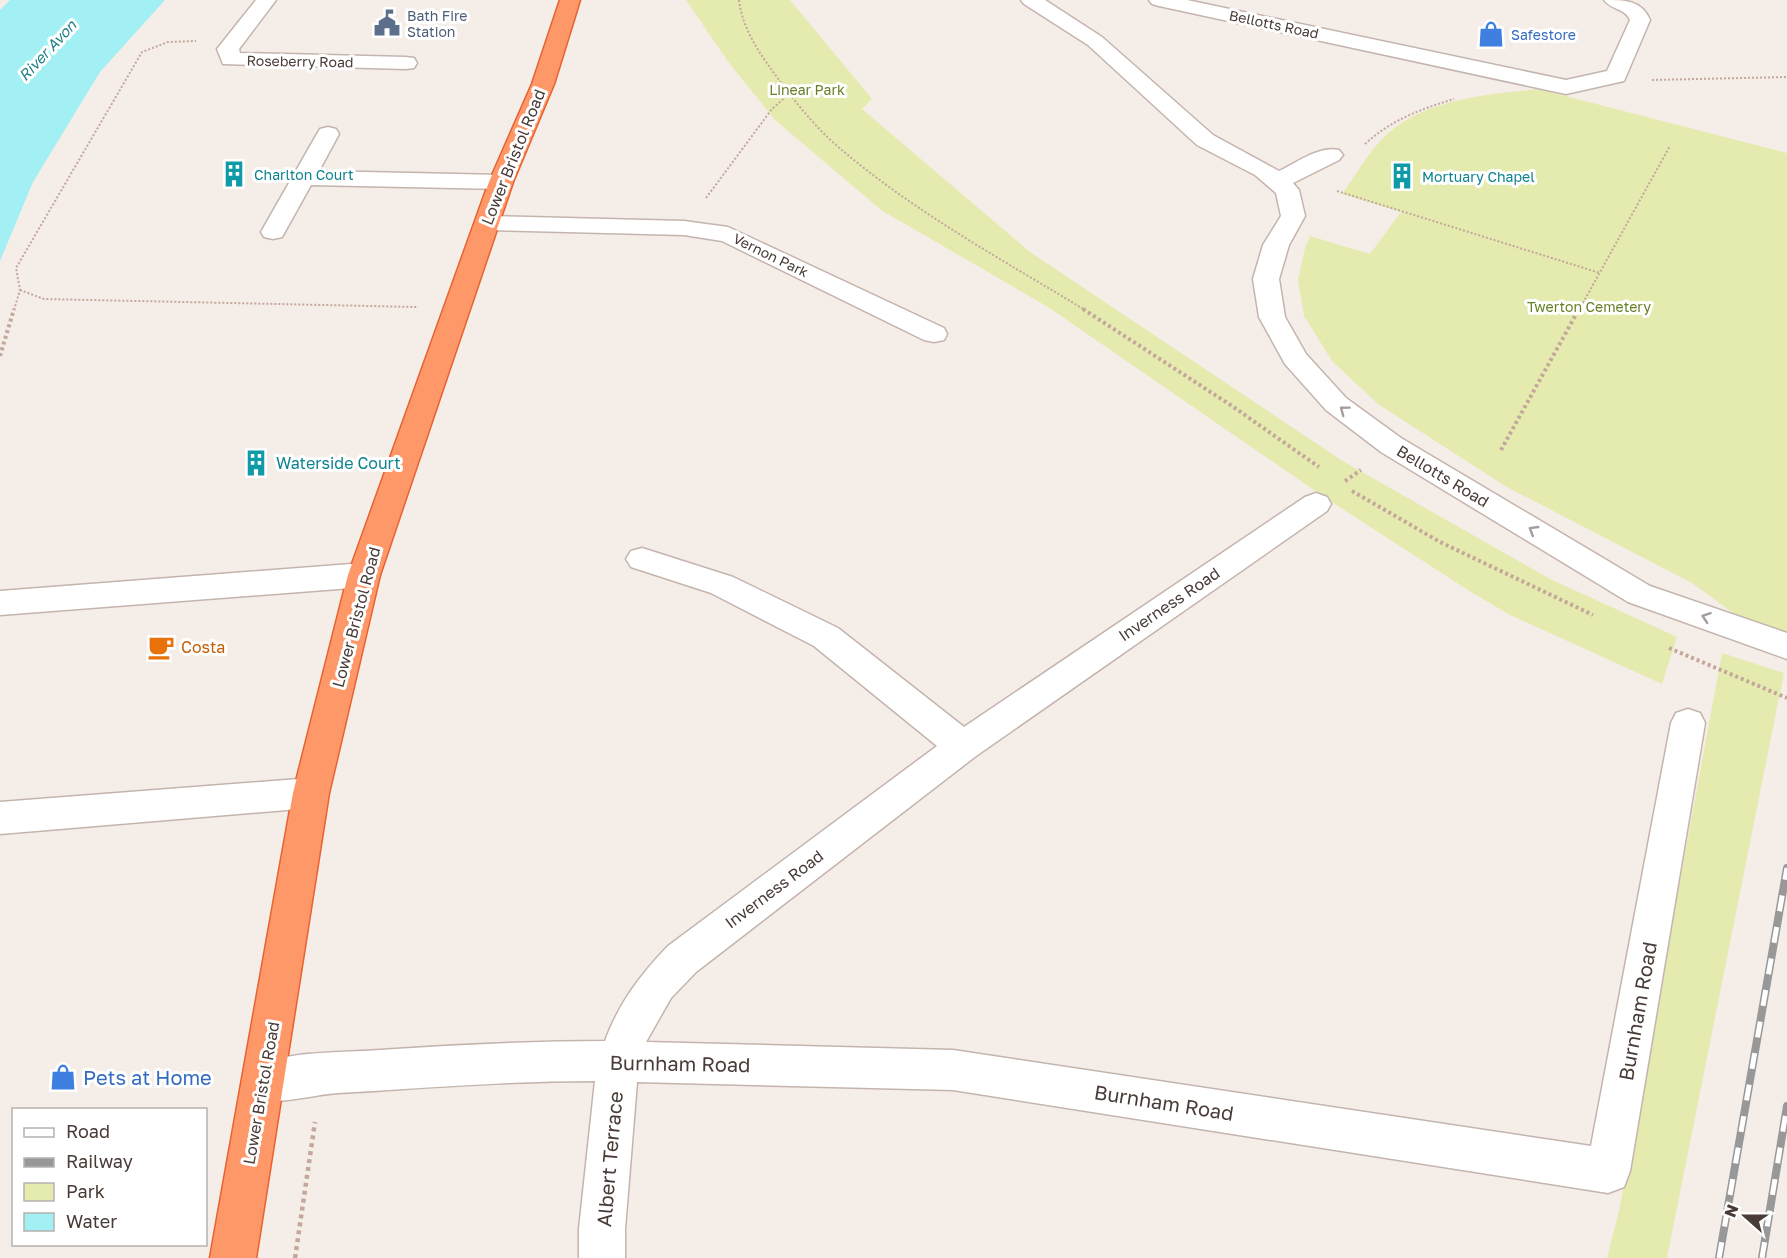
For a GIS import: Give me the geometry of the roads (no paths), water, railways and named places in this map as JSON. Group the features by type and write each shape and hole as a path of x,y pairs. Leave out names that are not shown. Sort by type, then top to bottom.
{"highway":[{"name":"Lower Bristol Road","path":"233,1258 311,793 364,575 501,182 543,84 570,0"}],"street":[{"name":"Roseberry Road","path":"266,0 228,49 231,59 406,63"},
{"name":"Bellotts Road","path":"1031,0 1095,41 1205,140 1263,170 1286,177 1293,216 1276,245 1266,279 1272,317 1295,358 1336,404 1391,445 1639,594 1774,641"},
{"name":"Bellotts Road","path":"1159,0 1230,7 1566,87 1616,76 1621,68 1640,20 1639,13 1632,7 1614,0"},
{"path":"273,232 328,134"},
{"path":"1286,177 1330,155"},
{"path":"304,178 501,182"},
{"name":"Vernon Park","path":"487,223 684,228 728,234 934,334"},
{"name":"Inverness Road","path":"618,1061 632,1023 657,985 682,959 963,746 1327,486"},
{"path":"642,559 722,585 826,637 963,746"},
{"path":"0,603 364,575"},
{"name":"Burnham Road","path":"263,1082 322,1074 528,1061 618,1061 953,1070 1608,1171 1688,723"},
{"path":"0,818 311,793"},
{"name":"Albert Terrace","path":"602,1258 602,1229 618,1061"}],"water":[{"name":"River Avon","path":"10,0 165,0 100,72 33,182 0,261 0,10"}],"railway":[{"path":"1719,1258 1787,868"},
{"path":"1762,1258 1787,1106"}],"place":[{"name":"Bath Fire Station","path":"387,23"},
{"name":"Safestore","path":"1491,34"},
{"name":"Charlton Court","path":"234,174"},
{"name":"Mortuary Chapel","path":"1402,176"},
{"name":"Waterside Court","path":"256,463"},
{"name":"Costa","path":"161,647"},
{"name":"Pets at Home","path":"63,1077"}],"park label":[{"name":"Linear Park","path":"807,89"},
{"name":"Twerton Cemetery","path":"1589,306"}]}
